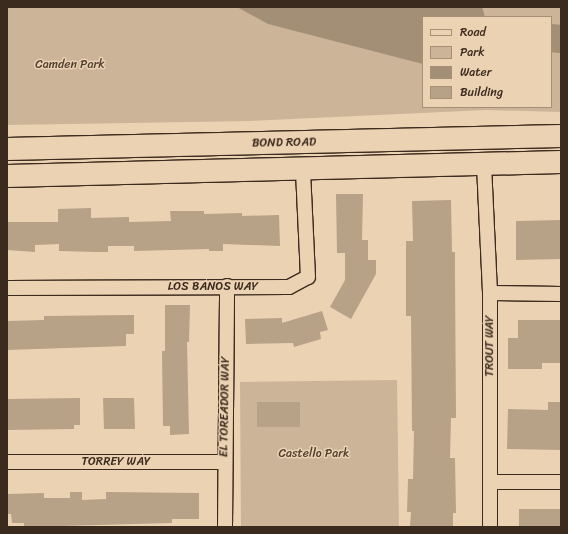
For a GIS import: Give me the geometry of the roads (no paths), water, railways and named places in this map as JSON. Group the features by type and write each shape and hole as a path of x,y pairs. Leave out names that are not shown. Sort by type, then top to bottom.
{"main road":[{"name":"BOND ROAD","path":"7,149 561,136"},
{"path":"7,176 303,170 561,162"}],"street":[{"name":"TROUT WAY","path":"484,165 490,293 490,527"},
{"name":"LOS BANOS WAY","path":"7,288 227,286 289,287 308,277 303,170"},
{"name":"EL TOREADOR WAY","path":"225,527 227,286"},
{"path":"490,293 561,294"},
{"name":"TORREY WAY","path":"7,462 225,462"},
{"path":"490,482 561,482"}],"water":[{"path":"237,7 482,7 485,16 422,16 422,64 268,24"}],"waterway":[{"path":"552,38 561,39"}],"park label":[{"name":"Camden Park","path":"70,65"},
{"name":"Castello Park","path":"314,454"}]}
